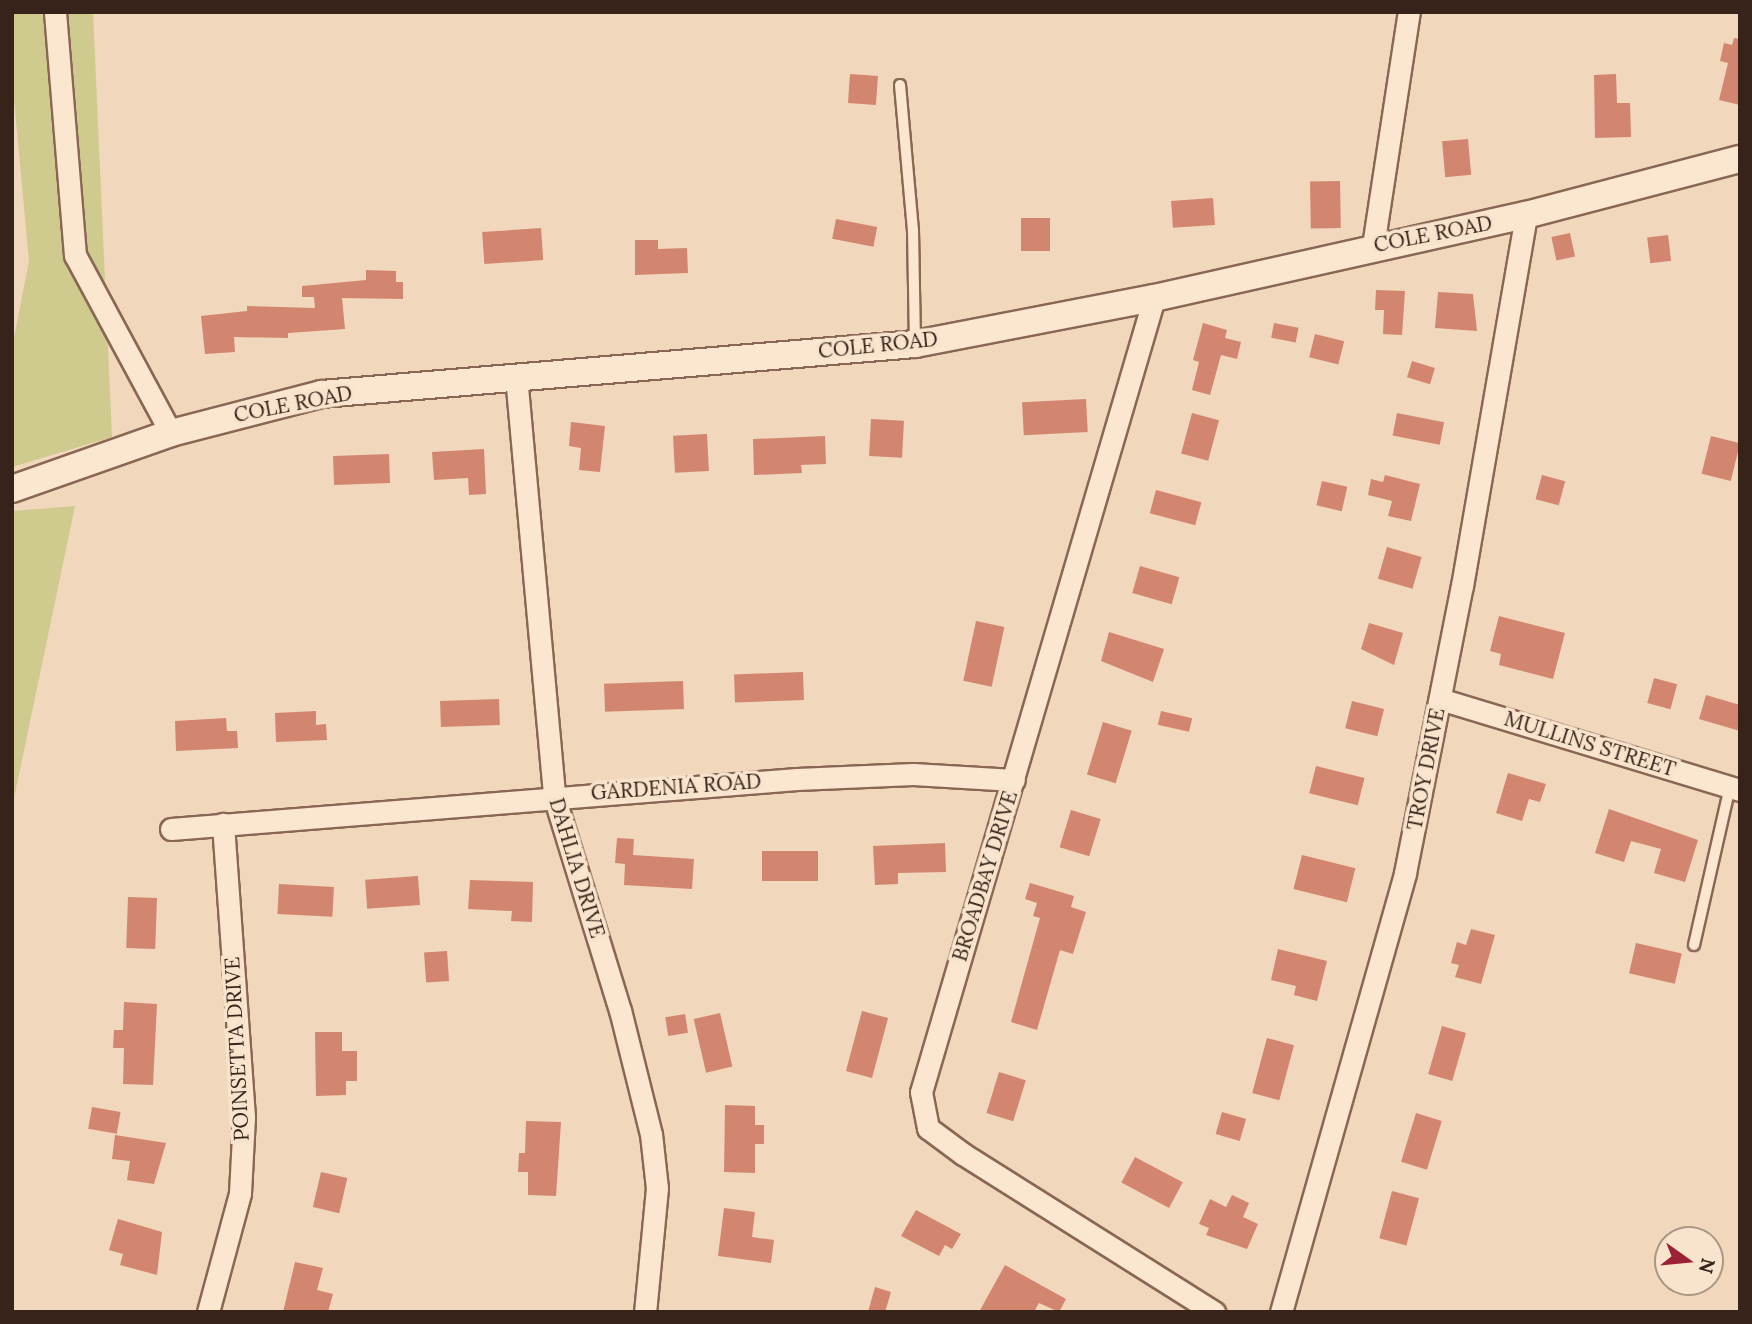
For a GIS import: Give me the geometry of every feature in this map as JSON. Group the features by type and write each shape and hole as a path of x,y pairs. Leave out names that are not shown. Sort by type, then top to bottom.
{"street":[{"path":"55,12 75,255 171,433"},
{"path":"1373,246 1409,12"},
{"name":"COLE ROAD","path":"12,489 171,433 322,394 915,344 1154,298 1373,246 1526,215 1740,159"},
{"name":"TROY DRIVE","path":"1281,1312 1405,873 1440,699 1526,215"},
{"name":"BROADBAY DRIVE","path":"1154,298 921,1092 928,1128 963,1154 1214,1312"},
{"name":"DAHLIA DRIVE","path":"516,376 554,796 620,1010 651,1134 657,1188 645,1312"},
{"name":"MULLINS STREET","path":"1440,699 1735,789"},
{"name":"GARDENIA ROAD","path":"171,829 554,796 900,775 1014,780"},
{"name":"POINSETTA DRIVE","path":"208,1312 240,1193 244,1117 223,824"}],"lane":[{"path":"900,85 913,230 915,344"},
{"path":"1694,945 1735,789"}],"shaded area":[{"path":"12,12 93,12 112,437 12,467 12,348 29,261 12,78"},
{"path":"75,506 12,808 12,511"}],"building":[{"path":"1734,38 1740,39 1740,105 1719,100 1728,63 1720,61 1724,43 1732,45"},
{"path":"850,74 878,76 876,105 848,103"},
{"path":"1616,74 1617,103 1630,103 1631,137 1595,138 1594,75"},
{"path":"1468,139 1471,175 1445,177 1442,141"},
{"path":"1340,181 1341,228 1311,229 1310,182"},
{"path":"1213,198 1215,225 1173,228 1171,201"},
{"path":"1021,218 1050,218 1050,251 1021,251"},
{"path":"836,219 877,227 873,247 832,239"},
{"path":"541,228 543,260 484,264 482,232"},
{"path":"1570,233 1575,256 1556,260 1551,237"},
{"path":"1668,235 1671,261 1650,263 1647,238"},
{"path":"635,240 658,240 658,249 687,248 688,273 635,275"},
{"path":"366,270 396,271 396,282 403,282 403,299 342,298 345,329 288,333 288,338 234,337 235,352 205,354 201,316 247,311 247,306 315,308 314,297 302,297 302,286 366,280"},
{"path":"1376,290 1405,291 1402,335 1383,334 1384,310 1375,310"},
{"path":"1438,292 1473,294 1477,331 1435,328"},
{"path":"1203,323 1227,330 1225,338 1241,342 1237,359 1221,355 1210,395 1192,390 1199,362 1193,360"},
{"path":"1274,323 1299,328 1296,342 1271,338"},
{"path":"1315,334 1344,341 1338,365 1309,357"},
{"path":"1412,361 1435,368 1430,384 1407,377"},
{"path":"1086,399 1088,432 1024,435 1022,402"},
{"path":"1192,413 1219,420 1208,461 1181,454"},
{"path":"1397,413 1444,422 1440,445 1393,436"},
{"path":"871,419 904,421 902,458 869,456"},
{"path":"571,422 605,426 600,472 579,470 581,448 569,446"},
{"path":"707,434 709,471 675,473 673,436"},
{"path":"825,436 826,464 801,465 802,473 754,475 753,439"},
{"path":"1711,436 1740,443 1731,481 1702,474"},
{"path":"484,449 486,494 469,495 468,478 434,480 432,452"},
{"path":"389,454 390,483 334,485 333,456"},
{"path":"1385,475 1420,484 1411,521 1388,516 1392,501 1368,495 1371,479 1383,482"},
{"path":"1542,475 1565,481 1559,505 1536,499"},
{"path":"1322,481 1347,487 1342,511 1316,505"},
{"path":"1156,490 1201,502 1195,525 1150,513"},
{"path":"1387,547 1422,557 1413,589 1378,579"},
{"path":"1140,566 1179,577 1172,604 1132,593"},
{"path":"1499,616 1565,633 1553,679 1499,665 1501,654 1490,651"},
{"path":"976,621 1004,627 992,687 963,681"},
{"path":"1369,623 1403,633 1394,665 1361,649"},
{"path":"1109,632 1164,649 1153,682 1101,661"},
{"path":"803,672 804,700 735,702 734,674"},
{"path":"1654,678 1677,684 1670,709 1647,703"},
{"path":"683,681 684,709 605,712 604,684"},
{"path":"1706,695 1740,705 1740,731 1699,719"},
{"path":"499,699 500,725 441,727 440,701"},
{"path":"1352,701 1384,709 1377,736 1345,728"},
{"path":"316,711 316,725 326,724 327,740 276,742 275,713"},
{"path":"1161,711 1192,718 1189,732 1158,725"},
{"path":"226,718 227,731 237,731 238,748 176,751 175,721"},
{"path":"1103,722 1132,731 1116,783 1087,775"},
{"path":"1316,766 1365,778 1358,805 1309,793"},
{"path":"1508,773 1546,784 1540,802 1529,799 1522,821 1496,813"},
{"path":"1609,809 1698,840 1685,882 1654,873 1661,849 1631,841 1624,862 1595,853"},
{"path":"1071,810 1101,819 1089,856 1060,847"},
{"path":"617,838 634,839 633,855 694,859 692,889 624,885 625,864 615,863"},
{"path":"945,843 946,872 898,873 898,884 875,885 873,846"},
{"path":"762,851 818,851 818,881 762,881"},
{"path":"1302,855 1355,868 1347,902 1294,889"},
{"path":"418,876 420,905 367,909 365,880"},
{"path":"470,880 533,882 532,922 511,921 512,911 468,909"},
{"path":"1030,883 1074,896 1071,907 1086,912 1073,954 1060,950 1037,1030 1011,1022 1040,918 1033,916 1037,903 1025,899"},
{"path":"279,884 334,887 332,917 277,914"},
{"path":"128,897 157,898 155,949 126,948"},
{"path":"1471,929 1495,935 1481,984 1455,977 1459,965 1451,963 1457,942 1466,945"},
{"path":"1636,943 1682,954 1675,984 1629,973"},
{"path":"1278,949 1327,961 1317,1001 1294,995 1296,986 1271,980"},
{"path":"447,951 449,981 426,983 424,953"},
{"path":"124,1002 157,1004 153,1085 123,1084 124,1048 113,1048 114,1030 123,1030"},
{"path":"862,1011 888,1018 872,1078 846,1071"},
{"path":"720,1013 732,1067 706,1073 694,1019"},
{"path":"685,1014 688,1033 668,1036 665,1017"},
{"path":"1442,1026 1466,1033 1452,1081 1428,1074"},
{"path":"315,1032 342,1032 342,1051 357,1051 357,1081 346,1081 346,1095 316,1096"},
{"path":"1267,1038 1294,1045 1279,1100 1252,1093"},
{"path":"999,1072 1026,1080 1013,1121 986,1113"},
{"path":"725,1105 755,1106 755,1125 764,1125 764,1144 755,1144 755,1173 724,1172"},
{"path":"92,1107 121,1112 117,1134 88,1129"},
{"path":"1222,1112 1246,1119 1240,1141 1216,1134"},
{"path":"1416,1113 1442,1121 1427,1170 1401,1162"},
{"path":"526,1121 561,1122 556,1196 528,1195 528,1172 518,1172 519,1153 525,1153"},
{"path":"115,1135 166,1143 154,1184 127,1180 130,1161 112,1159"},
{"path":"1135,1157 1183,1182 1169,1208 1121,1183"},
{"path":"321,1172 347,1178 339,1213 313,1207"},
{"path":"1392,1191 1419,1198 1406,1246 1379,1238"},
{"path":"1232,1195 1249,1203 1243,1217 1258,1224 1247,1249 1206,1235 1209,1228 1199,1224 1210,1199 1226,1207"},
{"path":"724,1208 755,1212 752,1237 774,1240 771,1263 718,1256"},
{"path":"916,1210 961,1234 952,1249 945,1245 939,1256 901,1236"},
{"path":"118,1219 162,1232 157,1275 120,1265 123,1254 109,1250"},
{"path":"295,1262 323,1268 317,1290 333,1294 328,1312 283,1312"},
{"path":"1005,1265 1066,1299 1059,1312 1039,1303 1034,1312 979,1312"},
{"path":"875,1287 891,1292 885,1312 868,1312"}]}
